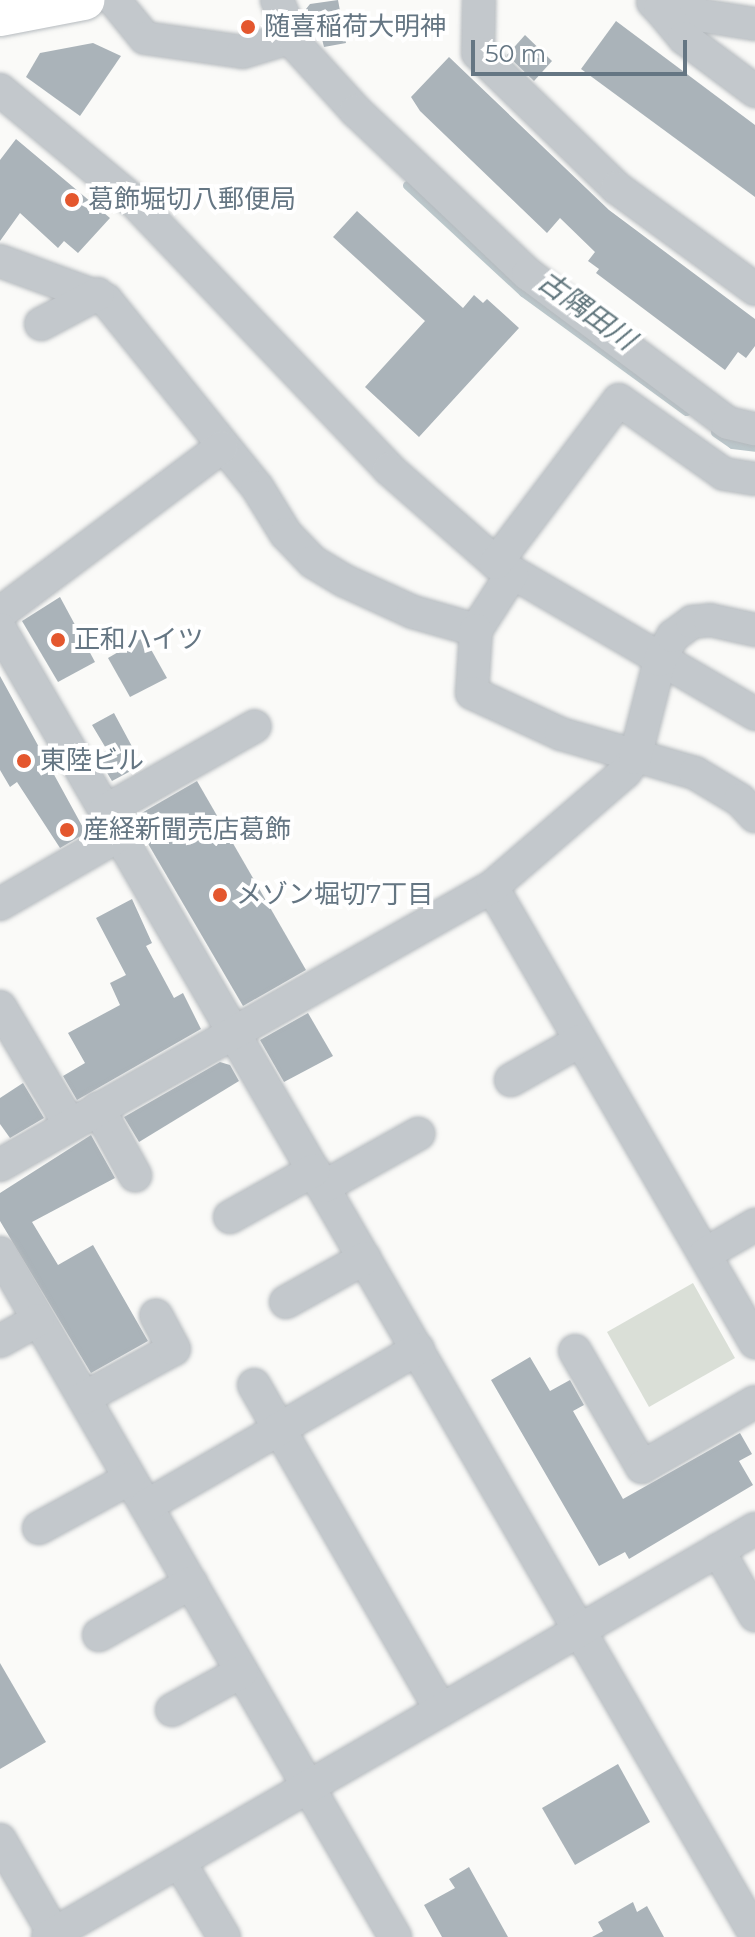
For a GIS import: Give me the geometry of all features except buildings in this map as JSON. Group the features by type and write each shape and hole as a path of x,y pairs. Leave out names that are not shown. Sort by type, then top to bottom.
{"main road":[{"path":"0,16 84,0"}],"street":[{"path":"114,0 145,38 243,52 292,37"},
{"path":"277,0 292,37 356,111 528,274 728,423 755,429"},
{"path":"479,0 478,53 617,188 755,289"},
{"path":"656,4 755,24"},
{"path":"656,4 684,38 755,91"},
{"path":"0,90 136,203 389,469 504,568 755,714"},
{"path":"0,261 98,294 126,320 153,362 313,562 413,612 476,630"},
{"path":"41,324 98,294"},
{"path":"755,479 724,474 619,400 504,568 476,630 472,693 561,734 695,773 740,800 755,816"},
{"path":"0,613 222,447"},
{"path":"0,1165 232,1030 492,887 625,772 635,758 660,660 673,636 692,622 710,620 755,630"},
{"path":"0,629 755,1934"},
{"path":"0,904 255,726"},
{"path":"492,887 755,1342"},
{"path":"0,1007 70,1125"},
{"path":"511,1080 580,1041"},
{"path":"98,1108 135,1175"},
{"path":"230,1217 418,1134"},
{"path":"705,1254 755,1225"},
{"path":"0,1253 395,1937"},
{"path":"286,1302 365,1258"},
{"path":"84,1398 174,1349 156,1315"},
{"path":"0,1341 38,1320"},
{"path":"146,1506 418,1349"},
{"path":"575,1351 642,1467 755,1402"},
{"path":"254,1385 441,1710"},
{"path":"39,1528 129,1479"},
{"path":"0,1840 53,1936 755,1529"},
{"path":"718,1550 755,1615"},
{"path":"99,1635 191,1583"},
{"path":"172,1710 241,1672"},
{"path":"180,1863 224,1937"}],"shaded area":[{"path":"693,1283 735,1358 649,1407 607,1332"}],"waterway":[{"name":"古隅田川","path":"407,185 523,292 686,411"},
{"name":"古隅田川","path":"715,432 732,444 755,447"}],"place":[{"name":"随喜稲荷大明神","path":"248,27"},
{"name":"葛飾堀切八郵便局","path":"72,200"},
{"name":"正和ハイツ","path":"58,640"},
{"name":"東陸ビル","path":"24,761"},
{"name":"産経新聞売店葛飾","path":"67,830"},
{"name":"メゾン堀切7丁目","path":"220,895"}]}
